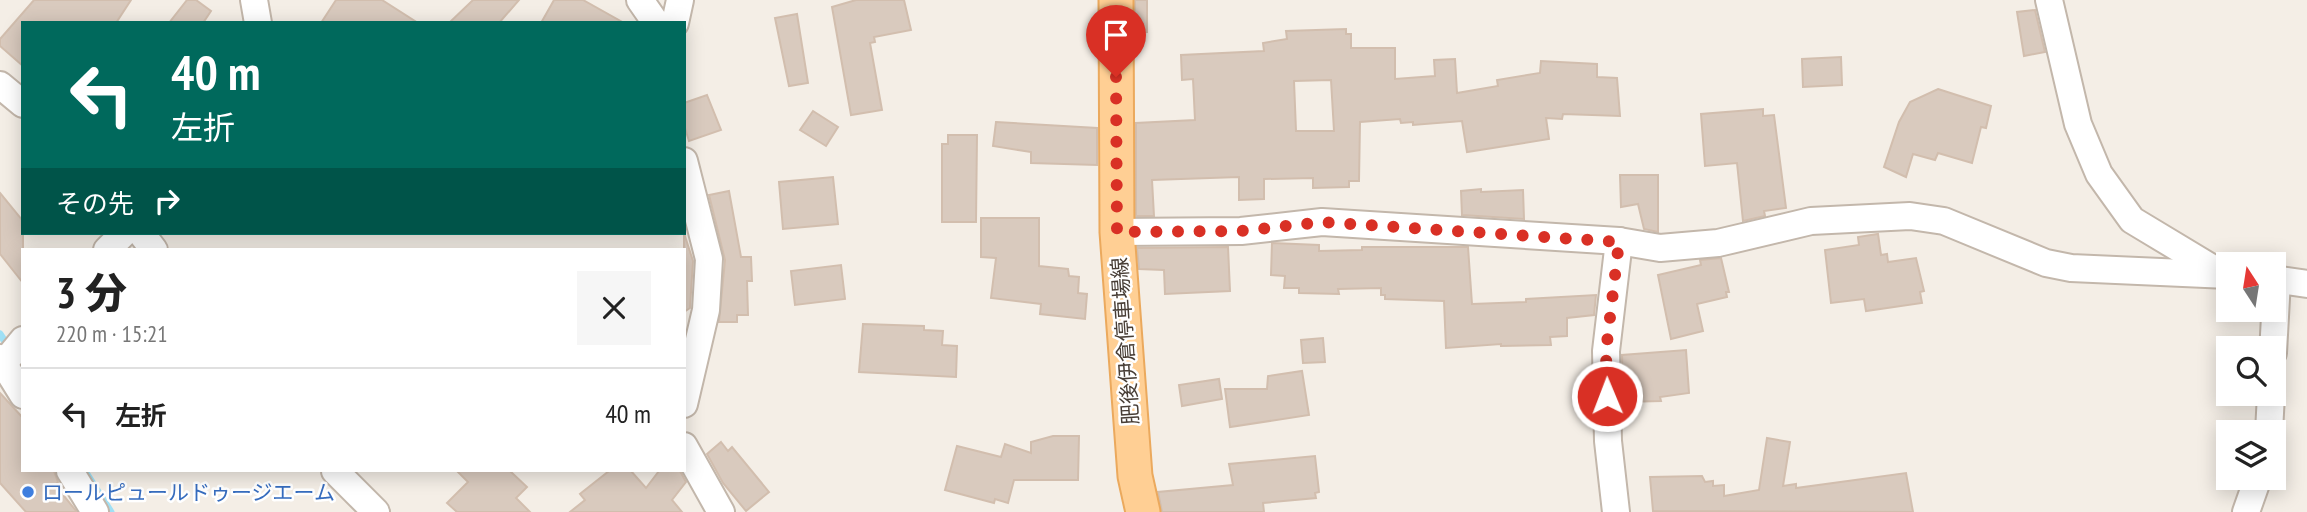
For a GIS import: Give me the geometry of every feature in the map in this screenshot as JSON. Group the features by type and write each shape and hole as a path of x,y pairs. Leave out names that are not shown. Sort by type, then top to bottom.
{"main road":[{"name":"肥後伊倉停車場線","path":"1115,0 1117,232 1135,476 1143,512"}],"street":[{"path":"254,0 258,21"},
{"path":"640,0 655,21"},
{"path":"675,21 680,0"},
{"path":"2049,0 2078,124 2099,174 2132,220 2216,270"},
{"path":"0,85 21,102"},
{"path":"686,169 709,259 706,310 686,395"},
{"path":"1117,232 1241,231 1322,222 1619,242 1660,248 1718,243 1811,221 1910,216 1944,221 2046,263 2071,268 2216,275"},
{"path":"109,248 122,235"},
{"path":"1616,512 1608,441 1606,351 1619,242"},
{"path":"2286,281 2307,284"},
{"path":"7,356 21,390"},
{"path":"686,450 721,512"},
{"path":"71,472 95,512"},
{"path":"336,472 376,512"},
{"path":"2246,512 2254,490"}],"building":[{"path":"34,0 131,0 117,21 21,21 21,64 0,46 0,39"},
{"path":"187,0 196,0 211,11 204,21 171,21"},
{"path":"336,0 382,0 415,21 322,21"},
{"path":"473,0 519,0 501,21 451,21"},
{"path":"554,0 583,0 620,21 542,21"},
{"path":"856,0 904,0 911,30 874,37 875,42 870,43 882,110 851,115 832,7"},
{"path":"1135,0 1147,0 1147,32 1135,33"},
{"path":"2035,10 2045,52 2024,56 2017,12"},
{"path":"797,14 808,83 789,86 775,18"},
{"path":"1346,29 1346,34 1351,34 1351,48 1395,48 1395,79 1435,76 1434,60 1455,59 1457,93 1498,86 1497,80 1540,73 1541,61 1597,64 1597,77 1617,78 1620,116 1563,114 1562,119 1546,118 1549,139 1467,152 1462,121 1413,125 1413,122 1401,123 1400,119 1360,122 1359,181 1349,181 1349,187 1313,188 1313,178 1264,179 1264,199 1239,200 1239,177 1152,180 1154,216 1136,216 1136,123 1195,120 1193,79 1182,80 1181,55 1264,51 1263,43 1287,39 1286,31","holes":["1331,80 1334,131 1296,131 1294,81"]},
{"path":"1841,57 1842,85 1803,87 1802,59"},
{"path":"1938,89 1991,106 1986,128 1981,127 1972,163 1938,153 1935,160 1913,154 1906,177 1884,167 1899,122 1910,102"},
{"path":"707,95 721,130 689,141 686,131 686,102"},
{"path":"1763,109 1763,116 1774,115 1786,208 1764,211 1765,216 1743,221 1737,163 1705,166 1701,114"},
{"path":"813,111 838,127 826,146 800,130"},
{"path":"996,122 1097,128 1097,165 1031,163 1031,152 993,146"},
{"path":"948,135 977,135 976,222 942,222 942,144 948,144"},
{"path":"1620,175 1658,175 1658,232 1644,229 1638,204 1621,207"},
{"path":"833,177 838,224 783,229 779,182"},
{"path":"1481,189 1481,192 1523,190 1524,219 1462,215 1461,191"},
{"path":"729,191 741,257 751,257 752,281 747,281 748,315 737,315 737,322 719,322 725,260 709,195"},
{"path":"0,193 21,219 21,280 0,254"},
{"path":"981,218 1039,218 1039,266 1068,269 1069,276 1079,277 1078,293 1087,294 1085,319 1040,314 1041,304 991,298 996,258 981,257"},
{"path":"1878,234 1881,255 1887,254 1888,262 1916,258 1924,291 1920,292 1922,303 1866,311 1864,299 1831,303 1825,250 1859,245 1858,237"},
{"path":"685,235 693,261 690,308 686,311 686,248"},
{"path":"1272,243 1319,245 1319,251 1362,250 1362,247 1468,247 1472,304 1596,295 1594,315 1567,318 1567,336 1550,337 1551,345 1501,344 1446,348 1444,301 1385,299 1385,295 1381,295 1381,288 1338,289 1339,294 1299,293 1299,288 1284,288 1285,276 1271,275"},
{"path":"1228,247 1230,291 1165,294 1164,270 1139,269 1137,248"},
{"path":"1721,258 1729,292 1726,292 1727,297 1697,304 1703,331 1671,339 1658,275 1701,265 1700,260"},
{"path":"841,265 845,299 795,305 791,271"},
{"path":"863,324 924,326 924,330 943,331 942,345 957,346 956,377 859,372"},
{"path":"1323,338 1325,362 1303,363 1301,340"},
{"path":"1686,350 1689,393 1660,397 1661,401 1623,402 1622,355"},
{"path":"1302,371 1309,415 1230,427 1225,389 1267,389 1268,376"},
{"path":"1219,379 1222,399 1182,406 1179,385"},
{"path":"0,393 21,416 21,472 54,472 58,482 55,485 77,512 26,512 0,483"},
{"path":"1053,436 1079,436 1078,480 1014,480 1008,503 995,499 994,503 945,490 957,446 1001,457 1005,444 1031,453 1031,442"},
{"path":"1767,438 1790,442 1783,486 1796,484 1796,488 1906,473 1913,512 1653,511 1650,477 1702,476 1705,482 1713,481 1713,486 1724,485 1724,496 1759,490"},
{"path":"721,442 728,451 732,447 769,492 746,511 723,483 707,454"},
{"path":"1315,456 1319,492 1315,493 1316,498 1263,503 1264,512 1162,512 1158,492 1233,485 1229,464"},
{"path":"458,472 511,472 527,487 516,498 530,512 457,512 447,503 468,482"},
{"path":"608,472 632,472 646,488 658,472 681,472 686,482 672,500 682,512 570,512 585,500 580,494"}],"waterway":[{"path":"0,334 9,348"},
{"path":"86,472 111,512"}],"place":[{"name":"ロールピュールドゥージエーム","path":"28,492"}],"route":[{"path":"1116,77 1117,232 1241,231 1322,222 1619,242 1606,351 1607,396"}]}
